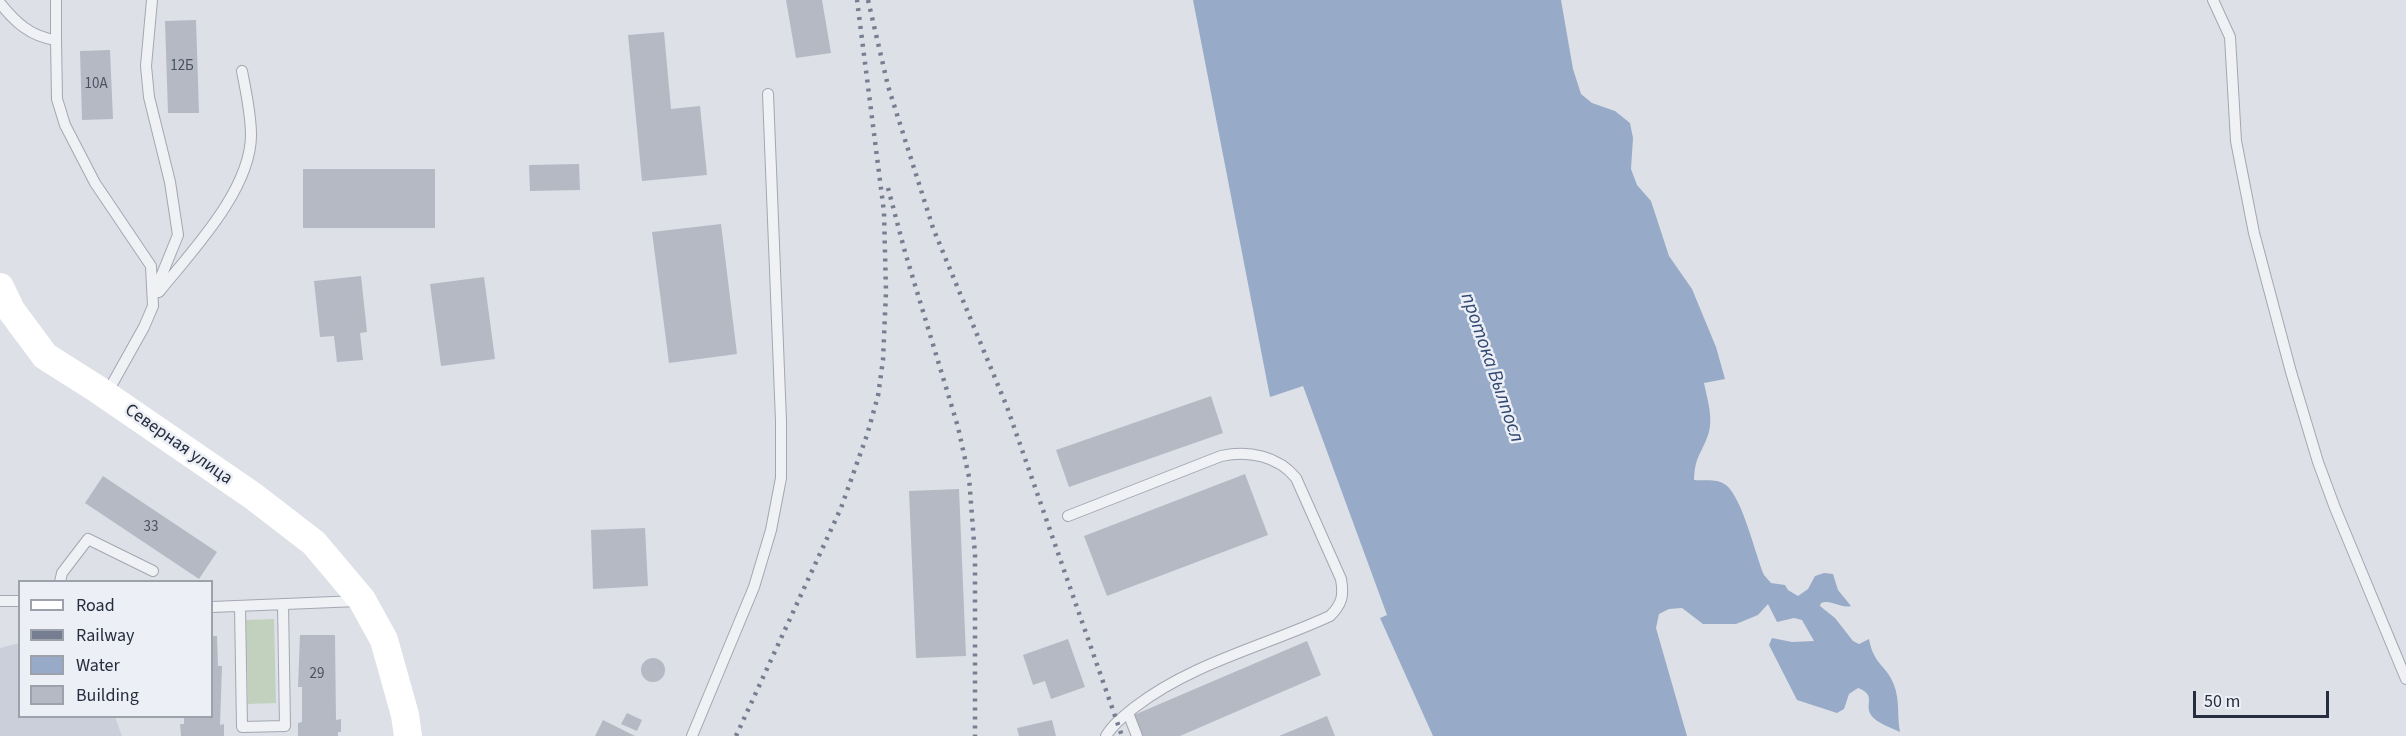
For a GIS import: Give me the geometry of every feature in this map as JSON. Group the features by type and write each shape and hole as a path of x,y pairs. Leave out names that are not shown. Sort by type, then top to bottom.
{"street":[{"name":"Северная улица","path":"0,287 11,310 45,356 253,496 314,543 362,600 384,640 405,715 408,736"}],"lane":[{"path":"56,0 57,99 65,125 95,183 151,266 153,306 144,327 106,395"},
{"path":"152,0 146,66 149,97 170,182 178,235 153,299"},
{"path":"2213,0 2230,37 2236,141 2254,233 2276,322 2318,462 2406,679"},
{"path":"0,3 35,35 56,40"},
{"path":"153,299 222,212 244,166 251,137 242,71"},
{"path":"692,736 754,587 771,530 781,478 781,421 768,93"},
{"path":"1068,516 1221,456 1235,453 1277,461 1289,469 1296,478 1341,579 1344,594 1340,606 1330,616 1194,671 1156,691 1128,713 1106,736"},
{"path":"60,580 62,573 88,539 153,571"},
{"path":"213,607 362,600"},
{"path":"0,601 18,601"},
{"path":"240,606 242,727 285,726 283,604"},
{"path":"1128,713 1137,736"}],"shaded area":[{"path":"18,643 18,718 115,718 122,736 0,736 0,648"}],"green space":[{"path":"274,619 276,703 248,704 246,620"}],"water":[{"name":"протока Вылпосл","path":"1193,0 1561,0 1573,69 1581,94 1592,103 1615,111 1630,123 1633,138 1631,169 1637,185 1651,201 1669,256 1692,289 1716,347 1725,379 1704,383 1710,429 1697,460 1694,480 1719,481 1732,492 1743,514 1764,575 1771,583 1785,585 1788,590 1798,596 1808,589 1815,576 1824,573 1833,574 1838,590 1851,606 1825,602 1820,606 1835,618 1853,641 1859,644 1869,639 1874,655 1894,685 1900,732 1873,718 1869,711 1869,697 1858,688 1849,694 1844,709 1837,713 1797,700 1769,645 1772,638 1792,642 1814,641 1802,620 1794,618 1777,622 1768,604 1758,615 1736,624 1703,624 1682,608 1669,609 1659,614 1656,628 1687,736 1433,736 1380,618 1387,615 1303,386 1270,397"}],"building":[{"path":"786,0 822,0 831,53 796,58"},
{"path":"196,20 199,113 168,113 165,21"},
{"path":"664,32 671,109 700,106 707,175 642,181 628,35"},
{"path":"110,50 113,119 82,120 80,51"},
{"path":"579,164 580,190 530,191 529,165"},
{"path":"303,169 435,169 435,228 303,228"},
{"path":"721,224 737,354 669,363 652,232"},
{"path":"361,276 367,332 360,333 363,360 337,362 334,336 320,337 314,281"},
{"path":"484,277 495,359 441,366 430,284"},
{"path":"1211,396 1223,433 1069,487 1056,450"},
{"path":"1245,474 1268,535 1107,596 1084,536"},
{"path":"103,476 217,552 199,579 85,503"},
{"path":"959,489 966,656 916,658 909,491"},
{"path":"645,528 648,586 593,589 591,530"},
{"path":"300,635 335,635 336,720 341,719 341,732 338,732 338,736 298,736 298,723 302,722 302,687 298,687"},
{"path":"213,636 217,636 218,666 222,666 220,725 224,724 224,736 181,736 180,724 184,724 184,718 213,718"},
{"path":"1068,639 1085,687 1051,699 1045,681 1033,685 1023,655"},
{"path":"1307,641 1321,675 1180,736 1143,736 1134,715"},
{"path":"653,658 661,662 665,670 661,678 653,682 645,678 641,670 645,662"},
{"path":"627,713 642,720 637,731 621,724"},
{"path":"1327,716 1335,736 1279,736"},
{"path":"603,720 635,736 595,736"},
{"path":"1052,720 1056,736 1019,736 1017,728"}],"railway":[{"path":"736,736 841,508 878,396 883,360 886,292 884,212 857,0"},
{"path":"868,0 888,86 933,228 1007,407 1122,736"},
{"path":"888,188 958,427 969,477 975,555 975,736"}]}
